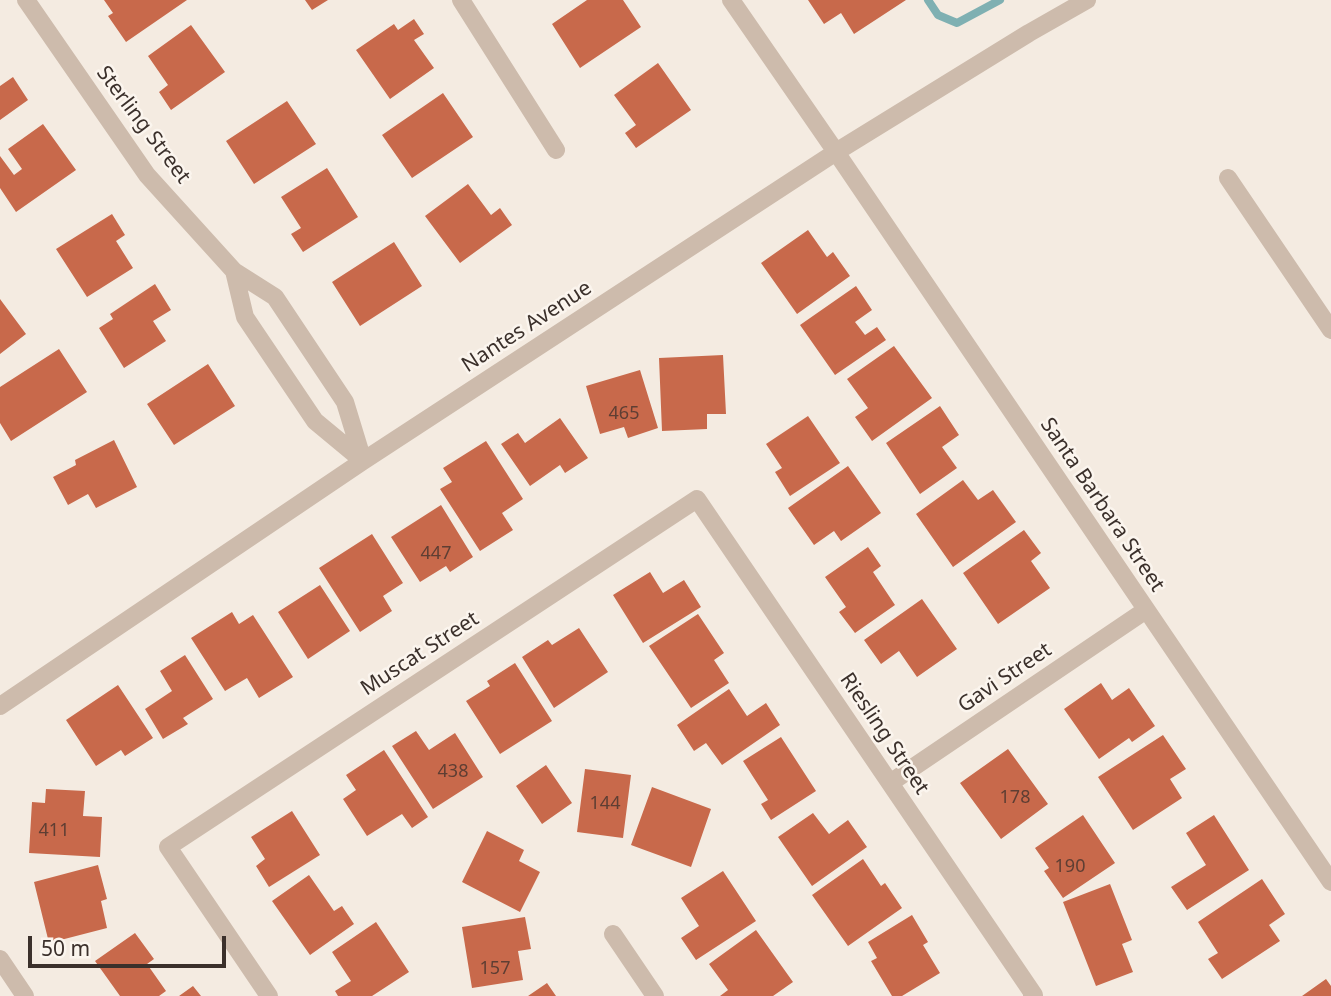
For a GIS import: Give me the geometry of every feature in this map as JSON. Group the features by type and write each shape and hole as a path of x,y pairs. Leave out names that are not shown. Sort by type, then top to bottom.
{"street":[{"name":"Sterling Street","path":"26,0 147,175 234,271 275,297 345,402 363,461"},
{"path":"461,0 556,150"},
{"name":"Santa Barbara Street","path":"731,0 1331,882"},
{"name":"Nantes Avenue","path":"0,706 363,461 836,152 1087,0"},
{"path":"1228,178 1331,330"},
{"name":"Sterling Street","path":"234,271 245,317 315,421 363,461"},
{"name":"Riesling Street","path":"697,499 1033,995"},
{"name":"Muscat Street","path":"269,996 167,847 697,499"},
{"name":"Gavi Street","path":"890,783 1146,610"},
{"path":"613,934 655,996"},
{"path":"0,959 25,996"}],"building":[{"path":"104,0 187,0 126,42 108,16 113,13"},
{"path":"305,0 328,0 312,10"},
{"path":"587,0 623,0 641,27 580,68 552,24"},
{"path":"808,0 906,0 854,34 841,13 824,24"},
{"path":"414,19 424,34 414,40 434,68 390,99 356,50 394,24 398,30"},
{"path":"191,25 225,72 171,110 159,92 168,85 148,56"},
{"path":"658,63 691,110 636,148 625,133 636,125 614,95"},
{"path":"13,77 28,100 0,120 0,86"},
{"path":"443,93 473,137 412,178 382,135"},
{"path":"287,101 316,144 254,184 226,141"},
{"path":"43,124 76,170 16,212 0,188 0,156 14,175 22,169 8,149"},
{"path":"327,168 358,217 303,252 291,234 301,228 281,197"},
{"path":"468,184 491,215 500,208 512,225 460,263 425,216"},
{"path":"112,214 125,235 116,241 133,268 87,297 56,249"},
{"path":"808,230 827,257 833,252 850,276 797,314 761,263"},
{"path":"394,242 422,286 360,326 332,282"},
{"path":"155,284 171,310 153,321 166,341 124,368 99,328 113,319 110,314"},
{"path":"856,286 872,310 855,322 865,335 877,327 886,340 835,375 800,325"},
{"path":"0,299 26,334 0,354"},
{"path":"894,346 932,398 872,441 855,417 868,408 847,379"},
{"path":"59,349 87,392 11,441 0,423 0,387"},
{"path":"723,355 726,414 707,414 707,429 662,431 659,358"},
{"path":"208,364 235,406 174,445 147,404"},
{"path":"640,370 658,428 628,438 624,427 600,434 586,386"},
{"path":"940,406 959,435 942,447 957,468 920,494 886,443"},
{"path":"808,416 840,463 790,496 775,472 782,468 766,444"},
{"path":"560,418 588,458 565,473 560,465 530,486 501,444 518,433 525,443"},
{"path":"114,440 137,487 96,508 88,494 68,505 53,477 76,465 75,460"},
{"path":"486,441 523,499 502,513 513,530 480,551 440,489 452,482 443,468"},
{"path":"848,466 881,513 841,541 834,531 814,545 788,508"},
{"path":"963,480 978,500 993,490 1016,522 953,567 916,514"},
{"path":"441,505 473,557 450,572 446,566 420,582 391,537"},
{"path":"1024,530 1041,553 1031,561 1050,588 998,624 963,573"},
{"path":"372,534 403,583 383,596 392,611 360,632 319,568"},
{"path":"868,547 881,566 873,572 895,605 855,633 839,612 846,607 825,577"},
{"path":"650,572 663,593 684,580 701,607 643,643 613,595"},
{"path":"320,585 350,631 308,659 278,612"},
{"path":"922,599 957,649 917,677 899,651 881,664 864,640"},
{"path":"232,612 239,624 253,615 293,677 259,698 247,678 225,691 191,638"},
{"path":"698,614 724,653 714,660 729,683 691,708 649,646"},
{"path":"579,628 608,672 554,708 522,657 548,640 552,645"},
{"path":"185,655 213,699 183,718 188,724 163,739 145,709 172,691 160,671"},
{"path":"515,663 552,721 500,754 466,701 490,686 487,681"},
{"path":"1101,683 1112,700 1129,688 1155,726 1132,742 1129,738 1099,759 1064,709"},
{"path":"118,685 153,738 125,756 121,750 96,766 66,720"},
{"path":"729,689 747,716 766,703 780,725 722,765 706,743 694,751 677,725"},
{"path":"416,731 429,750 455,733 483,777 433,809 392,746"},
{"path":"1163,735 1186,769 1170,779 1182,798 1133,830 1098,777"},
{"path":"781,737 816,791 771,820 761,804 768,800 743,761"},
{"path":"1008,749 1048,804 1001,839 960,783"},
{"path":"384,750 428,817 412,828 402,814 367,836 343,799 356,790 346,775"},
{"path":"546,765 572,803 542,824 516,786"},
{"path":"585,769 631,775 623,838 577,832"},
{"path":"652,787 711,809 691,867 631,845"},
{"path":"46,789 85,791 83,816 102,817 100,857 29,853 32,802 45,803"},
{"path":"292,811 320,855 269,887 256,866 265,859 251,837"},
{"path":"813,813 829,834 848,820 867,847 812,886 778,837"},
{"path":"1083,815 1115,863 1063,898 1044,871 1049,868 1035,848"},
{"path":"1214,815 1249,870 1187,910 1171,887 1206,865 1186,833"},
{"path":"487,831 524,850 519,861 540,872 520,912 462,882"},
{"path":"863,859 881,886 885,883 902,908 848,946 812,895"},
{"path":"98,865 107,899 101,901 107,928 49,943 34,882"},
{"path":"723,871 756,921 696,960 681,938 699,926 681,898"},
{"path":"309,875 334,911 342,906 354,924 310,955 272,901"},
{"path":"1262,879 1285,914 1269,925 1280,941 1222,979 1208,959 1218,953 1198,922"},
{"path":"1110,884 1132,940 1122,944 1133,972 1096,986 1063,902"},
{"path":"912,915 928,942 923,945 940,973 902,996 892,996 871,961 877,958 868,942"},
{"path":"525,917 531,949 518,951 523,980 472,988 462,927"},
{"path":"376,922 409,972 372,996 338,996 335,991 351,981 332,952"},
{"path":"756,930 793,982 773,996 720,996 728,990 709,964"},
{"path":"135,933 154,959 147,964 166,991 159,996 120,996 95,961"},
{"path":"1326,979 1331,986 1331,996 1302,996"},
{"path":"547,983 556,996 528,996"},
{"path":"193,986 201,996 179,996"}],"waterway":[{"path":"928,0 938,15 957,23 1000,0"}]}
